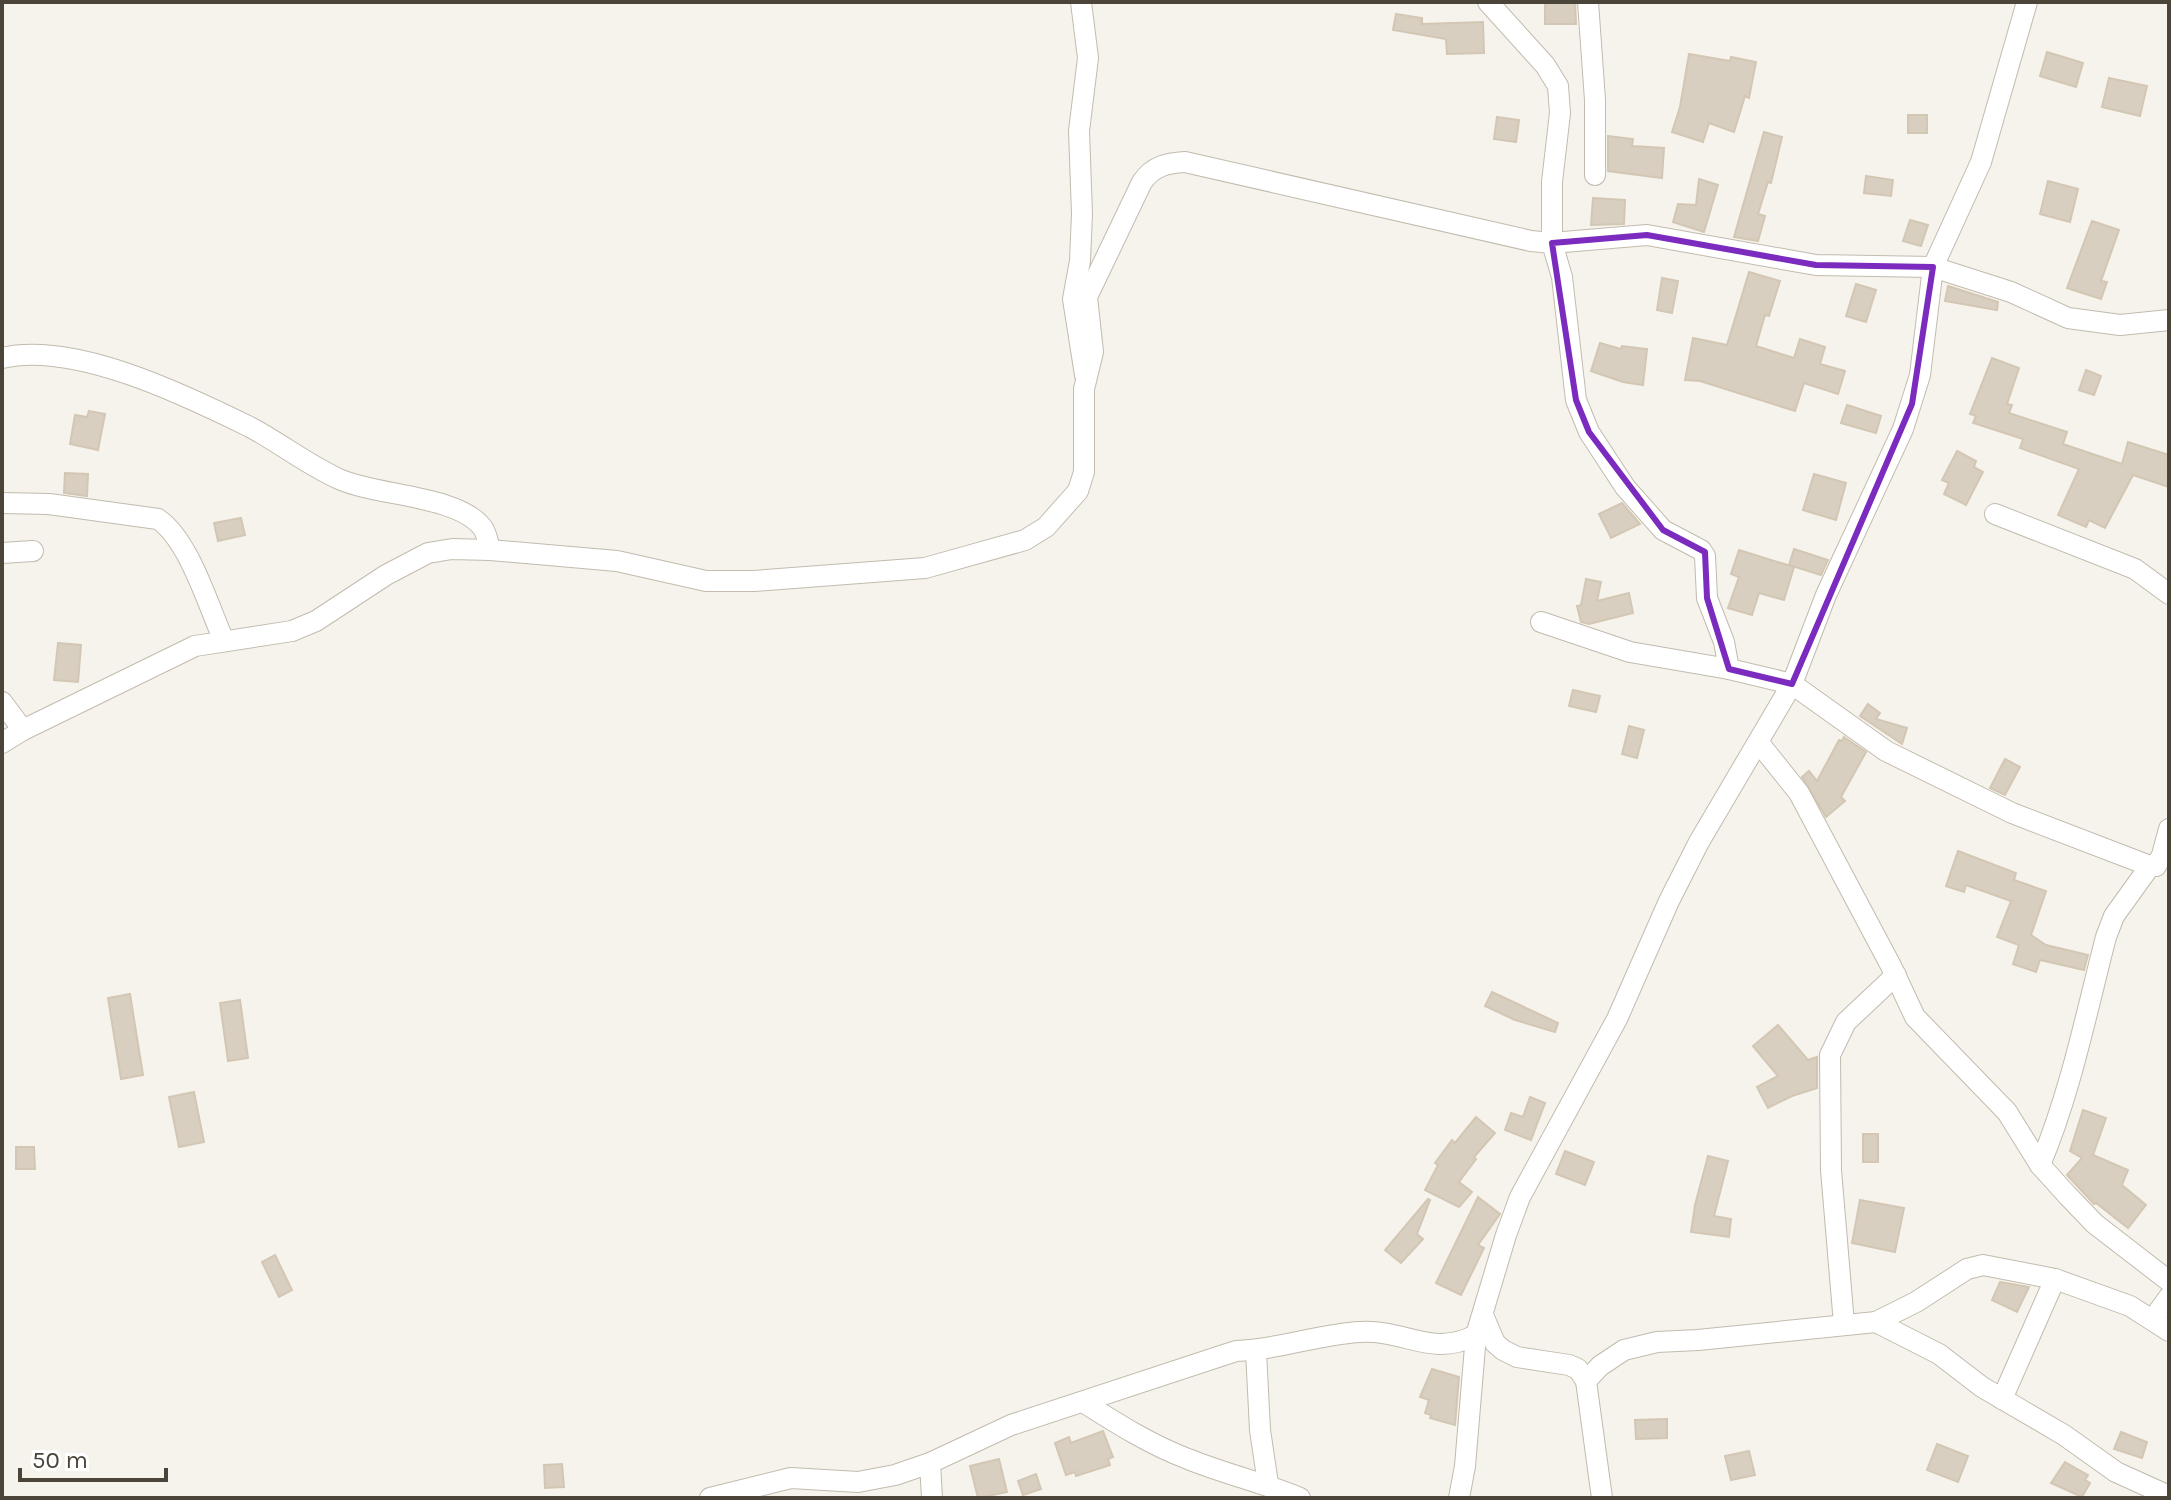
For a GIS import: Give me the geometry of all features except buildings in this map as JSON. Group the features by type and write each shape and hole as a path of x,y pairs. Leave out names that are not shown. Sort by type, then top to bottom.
{"street":[{"path":"1081,2 1088,58 1079,131 1080,261 1073,299 1086,381"},
{"path":"1488,2 1545,65 1558,86 1560,113 1552,182 1552,243 1562,277 1576,400 1589,432 1625,487 1663,530 1701,550 1705,556 1707,598 1724,642 1729,669"},
{"path":"1588,2 1595,100 1595,175"},
{"path":"1459,1498 1480,1325 1520,1197 1617,1019 1669,901 1699,842 1792,684 1826,595 1912,404 1920,375 1933,267 1981,162 2027,2"},
{"path":"2,743 195,646 292,631 316,621 386,575 428,553 452,549 490,550 617,561 706,581 886,573 934,567 1025,540 1046,527 1073,497 1084,472 1086,381 1093,352 1086,305 1090,289 1142,182 1148,173 1166,164 1185,162 1531,241 1552,243 1647,235 1816,265 1933,267 2011,292 2068,318 2120,325 2169,320"},
{"path":"2,358 18,354 75,358 164,389 250,428 341,480 434,502 473,519 484,529 490,550"},
{"path":"2,503 49,504 158,519 171,528 181,543 224,641"},
{"path":"1995,514 2135,569 2169,594"},
{"path":"2,553 33,551"},
{"path":"1541,622 1630,652 1729,669 1792,684 1886,751 2012,813 2150,866 2156,866 2160,861 2169,829"},
{"path":"2,702 23,730"},
{"path":"1759,743 1799,793 1896,975 1915,1017 2007,1112 2040,1165 2095,1224 2169,1281"},
{"path":"2040,1165 2058,1123 2070,1082 2106,937 2114,916 2150,866"},
{"path":"1844,1324 1831,1170 1830,1055 1846,1022 1896,975"},
{"path":"1586,1381 1600,1366 1624,1350 1657,1342 1876,1322 1916,1302 1967,1269 1983,1265 2055,1279 2130,1306 2161,1325 2169,1297"},
{"path":"2002,1399 2055,1279"},
{"path":"1876,1322 1939,1354 2002,1399 2064,1435 2116,1472 2169,1496"},
{"path":"710,1498 791,1478 858,1482 895,1475 930,1463 1011,1425 1236,1351 1256,1351 1361,1332 1444,1345 1460,1343 1480,1325"},
{"path":"1480,1325 1503,1350 1517,1357 1578,1369 1586,1381 1602,1498"},
{"path":"1256,1351 1260,1430 1268,1484"},
{"path":"1083,1402 1184,1458 1244,1480 1268,1484 1300,1498"},
{"path":"930,1463 932,1498"},
{"path":"768,1498 791,1478"}],"highlighted area":[{"path":"1647,235 1816,265 1933,267 1912,404 1792,684 1729,669 1707,598 1705,552 1663,530 1589,432 1576,400 1552,243"}]}
